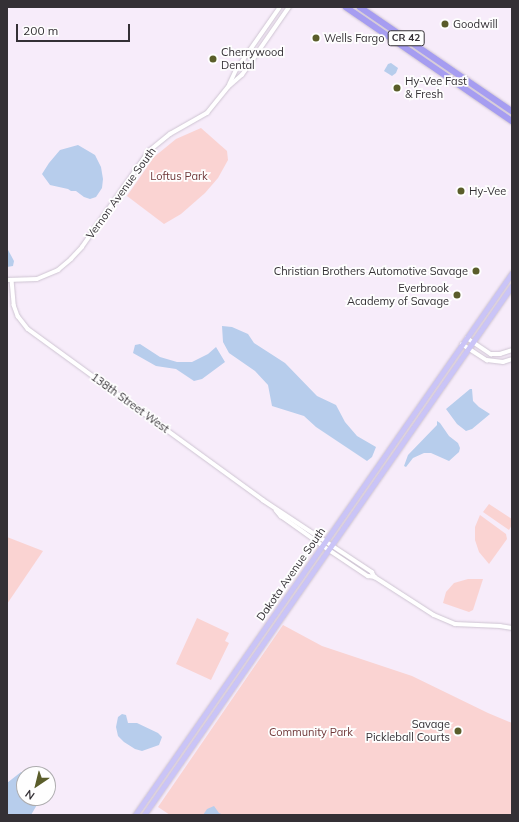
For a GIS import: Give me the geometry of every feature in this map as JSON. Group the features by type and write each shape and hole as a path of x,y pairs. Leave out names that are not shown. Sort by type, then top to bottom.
{"highway":[{"name":"CR 42","path":"346,7 512,121"},
{"name":"CR 42","path":"360,7 512,111"},
{"path":"447,76 451,70"},
{"path":"453,80 457,73"}],"main road":[{"name":"Dakota Avenue South","path":"135,815 512,272"},
{"name":"Dakota Avenue South","path":"144,815 512,286"}],"street":[{"name":"Vernon Avenue South","path":"228,87 236,70 280,7"},
{"name":"Vernon Avenue South","path":"7,280 37,279 58,270 71,259 82,247 149,151 170,134 207,113 228,87 242,75 289,7"},
{"name":"138th Street West","path":"12,280 14,305 18,316 28,329 276,509"},
{"path":"467,338 491,354 500,354 512,350"},
{"path":"462,344 493,362 503,362 512,359"},
{"path":"276,509 326,540 372,572 375,577 428,612 449,622 472,626 500,626 512,628"},
{"path":"276,509 281,516 322,546 368,576 375,577"}],"green space":[{"name":"Loftus Park","path":"201,128 227,151 228,160 218,178 205,193 181,214 164,224 127,196 154,157 176,139"},
{"path":"489,504 512,519 512,525 509,530 483,512"},
{"path":"480,515 506,534 507,539 489,564 479,552 475,540 475,527"},
{"path":"7,537 43,551 7,604"},
{"path":"468,579 483,579 473,610 469,612 443,603 446,592 454,583"},
{"path":"197,618 229,633 225,641 229,643 211,680 176,664"},
{"name":"Community Park","path":"283,625 322,646 412,676 512,723 512,815 170,815 158,807"}],"water":[{"path":"391,63 398,68 396,73 392,76 384,71 388,64"},
{"path":"78,145 95,155 101,167 103,179 102,188 96,197 90,199 84,197 76,191 50,185 42,174 60,150"},
{"path":"7,248 14,261 13,266 7,267"},
{"path":"222,326 232,327 248,334 254,343 285,363 317,396 336,405 345,422 357,436 376,447 372,457 367,461 316,427 304,416 272,406 268,385 255,371 229,353 223,342"},
{"path":"140,344 160,357 177,362 192,362 208,354 216,347 225,362 202,379 194,381 176,369 156,366 133,353 135,345"},
{"path":"470,389 472,389 473,401 490,414 472,429 466,431 457,424 446,409"},
{"path":"437,421 449,436 458,443 460,448 459,452 449,461 431,453 424,453 413,458 406,467 404,466 408,455 437,425"},
{"path":"122,714 126,715 128,723 137,723 158,733 162,737 159,745 142,751 135,749 124,742 118,736 116,727 118,717"},
{"path":"16,776 16,806 36,806 31,815 7,815 7,783"},
{"path":"214,806 219,813 224,815 203,815 207,809"}],"place":[{"name":"Goodwill","path":"445,24"},
{"name":"Wells Fargo","path":"316,38"},
{"name":"Cherrywood Dental","path":"213,59"},
{"name":"Hy-Vee Fast & Fresh","path":"397,88"},
{"name":"Hy-Vee","path":"461,191"},
{"name":"Christian Brothers Automotive Savage","path":"476,271"},
{"name":"Everbrook Academy of Savage","path":"457,295"},
{"name":"Savage Pickleball Courts","path":"458,731"}]}
